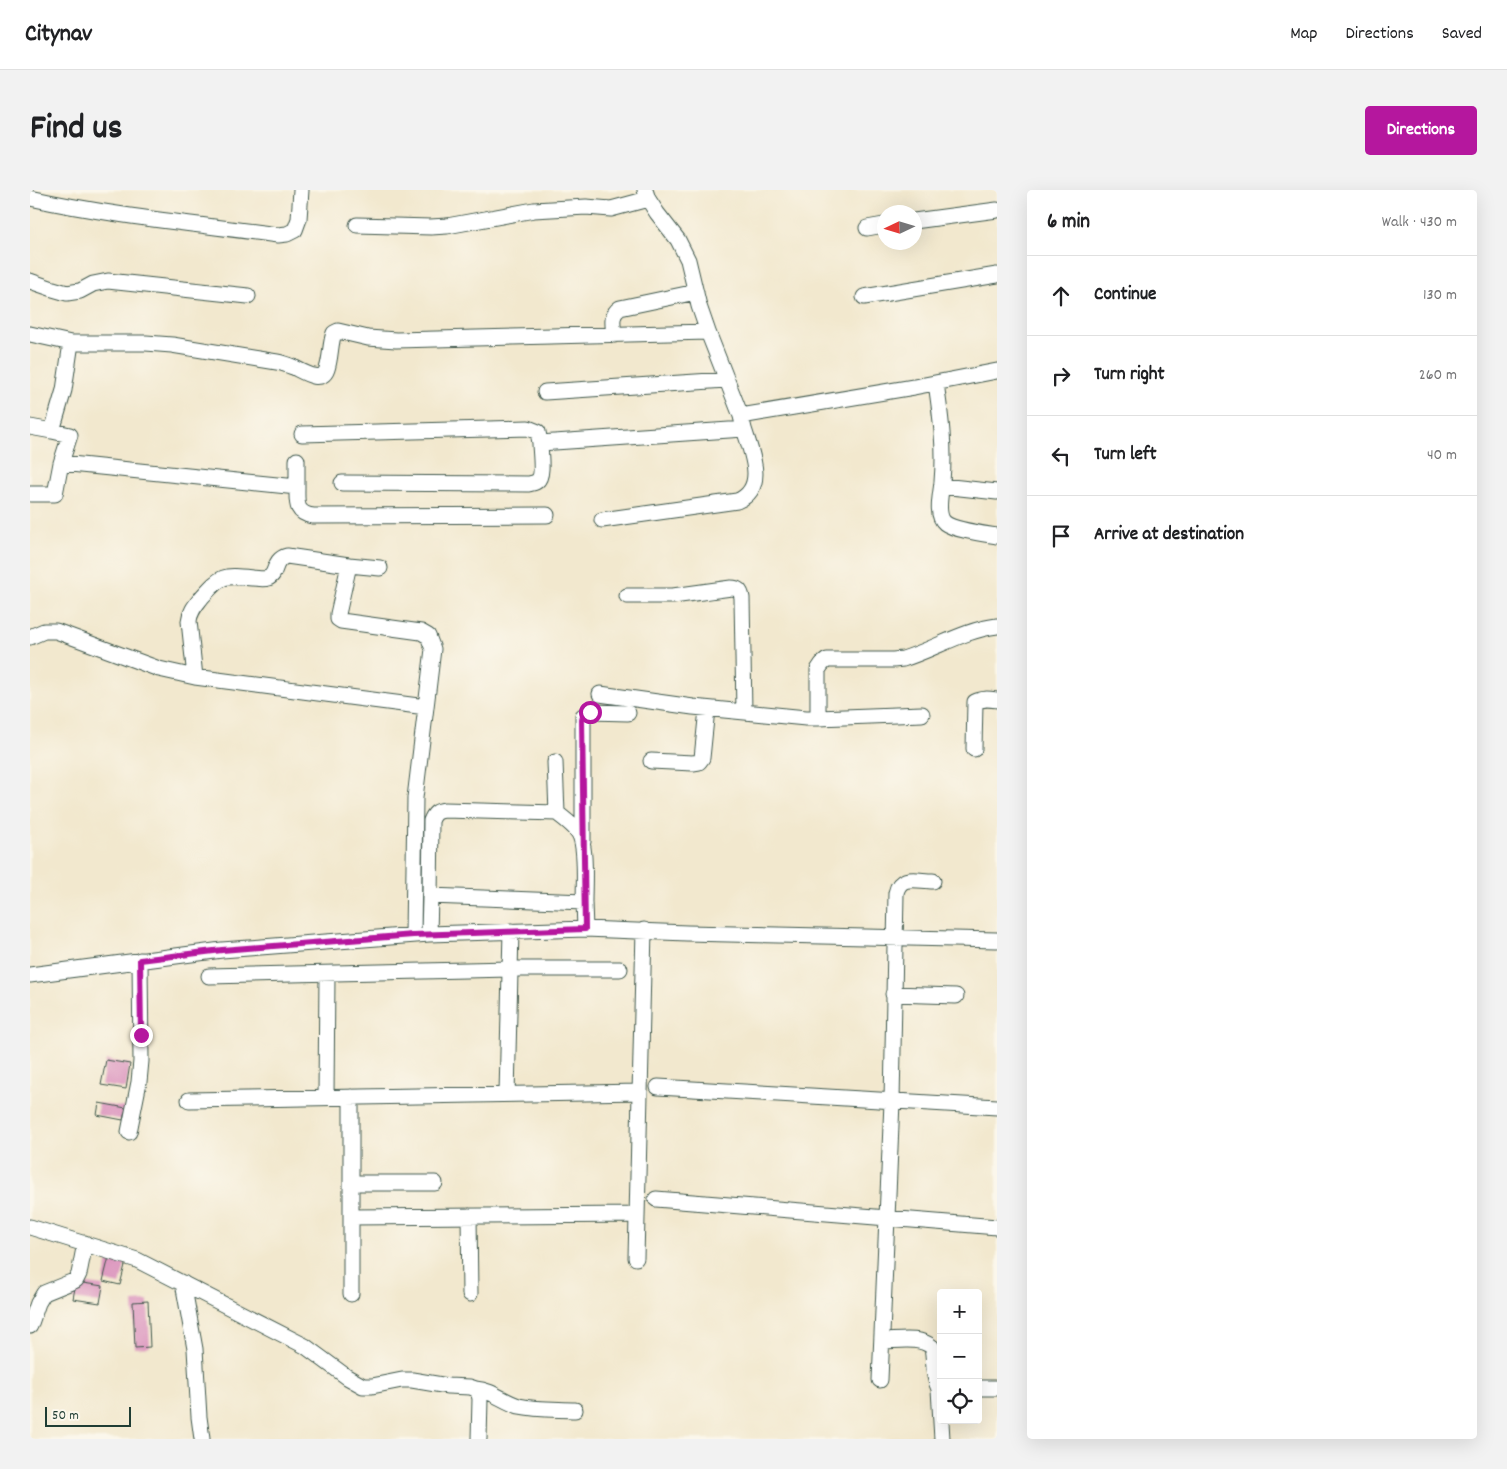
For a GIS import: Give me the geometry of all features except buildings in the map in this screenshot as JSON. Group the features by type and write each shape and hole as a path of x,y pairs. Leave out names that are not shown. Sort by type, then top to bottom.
{"street":[{"path":"30,198 92,210 278,236 295,230 301,190"},
{"path":"357,225 447,226 534,210 586,207 611,209 647,194 657,213 678,240 688,260 708,332 742,423 755,464 755,475 752,489 745,497 737,501 602,520"},
{"path":"922,220 997,210"},
{"path":"867,228 877,227"},
{"path":"864,297 997,275"},
{"path":"30,281 67,293 80,291 93,284 108,281 248,296"},
{"path":"614,335 613,315 620,308 696,292"},
{"path":"30,334 71,343 146,343 172,346 278,362 311,376 318,376 323,375 327,370 332,339 334,333 338,331 368,338 396,340 708,332"},
{"path":"52,431 64,390 71,343"},
{"path":"540,443 742,423 997,371"},
{"path":"545,392 726,380"},
{"path":"936,383 944,439 941,518 945,523 953,527 997,536"},
{"path":"30,427 70,435 61,463 55,494 30,494"},
{"path":"302,434 528,428 538,432 541,473 536,482 529,484 342,483"},
{"path":"297,460 296,502 300,511 313,516 547,515"},
{"path":"61,463 297,487"},
{"path":"942,486 997,492"},
{"path":"195,676 190,616 194,607 218,580 228,576 269,578 281,558 287,556 380,568"},
{"path":"349,565 338,619 345,623 421,632 428,636 433,649 415,798 413,935"},
{"path":"627,596 673,596 732,588 737,588 741,591 744,712"},
{"path":"818,718 818,670 827,660 893,660 903,658 972,631 997,626"},
{"path":"30,633 56,631 152,667 195,676 426,707"},
{"path":"600,694 707,708 818,718 922,714"},
{"path":"974,749 976,702 985,699 997,700"},
{"path":"651,761 694,764 699,762 702,758 707,708"},
{"path":"585,929 583,716 590,712 628,713"},
{"path":"555,762 557,813"},
{"path":"430,934 431,821 438,810 557,813 579,833 583,842"},
{"path":"880,1380 892,1102 896,893 897,886 906,880 933,881"},
{"path":"430,896 584,902"},
{"path":"636,1258 644,930"},
{"path":"30,975 222,950 413,935 512,931 644,930 687,933 997,940"},
{"path":"507,1094 512,931"},
{"path":"129,1132 139,1082 141,1061 140,960"},
{"path":"209,976 510,969 620,969"},
{"path":"326,1098 327,974"},
{"path":"893,994 956,996"},
{"path":"658,1087 997,1107"},
{"path":"189,1100 640,1092"},
{"path":"351,1097 351,1294"},
{"path":"351,1183 435,1183"},
{"path":"656,1199 997,1227"},
{"path":"351,1217 637,1215"},
{"path":"468,1216 470,1294"},
{"path":"30,1227 137,1260 305,1346 347,1377 363,1386 412,1380 448,1386 470,1387 489,1392 520,1406 575,1410"},
{"path":"30,1326 38,1303 44,1294 74,1281 78,1277 85,1243"},
{"path":"183,1283 195,1349 198,1417 202,1439"},
{"path":"882,1341 920,1341 928,1343 932,1347 933,1373 937,1384"},
{"path":"982,1388 997,1388"},
{"path":"476,1389 480,1399 479,1439"},
{"path":"941,1424 942,1439"}],"route":[{"path":"141,1035 140,960 222,950 413,935 585,929 582,720 586,713 590,712"}]}
